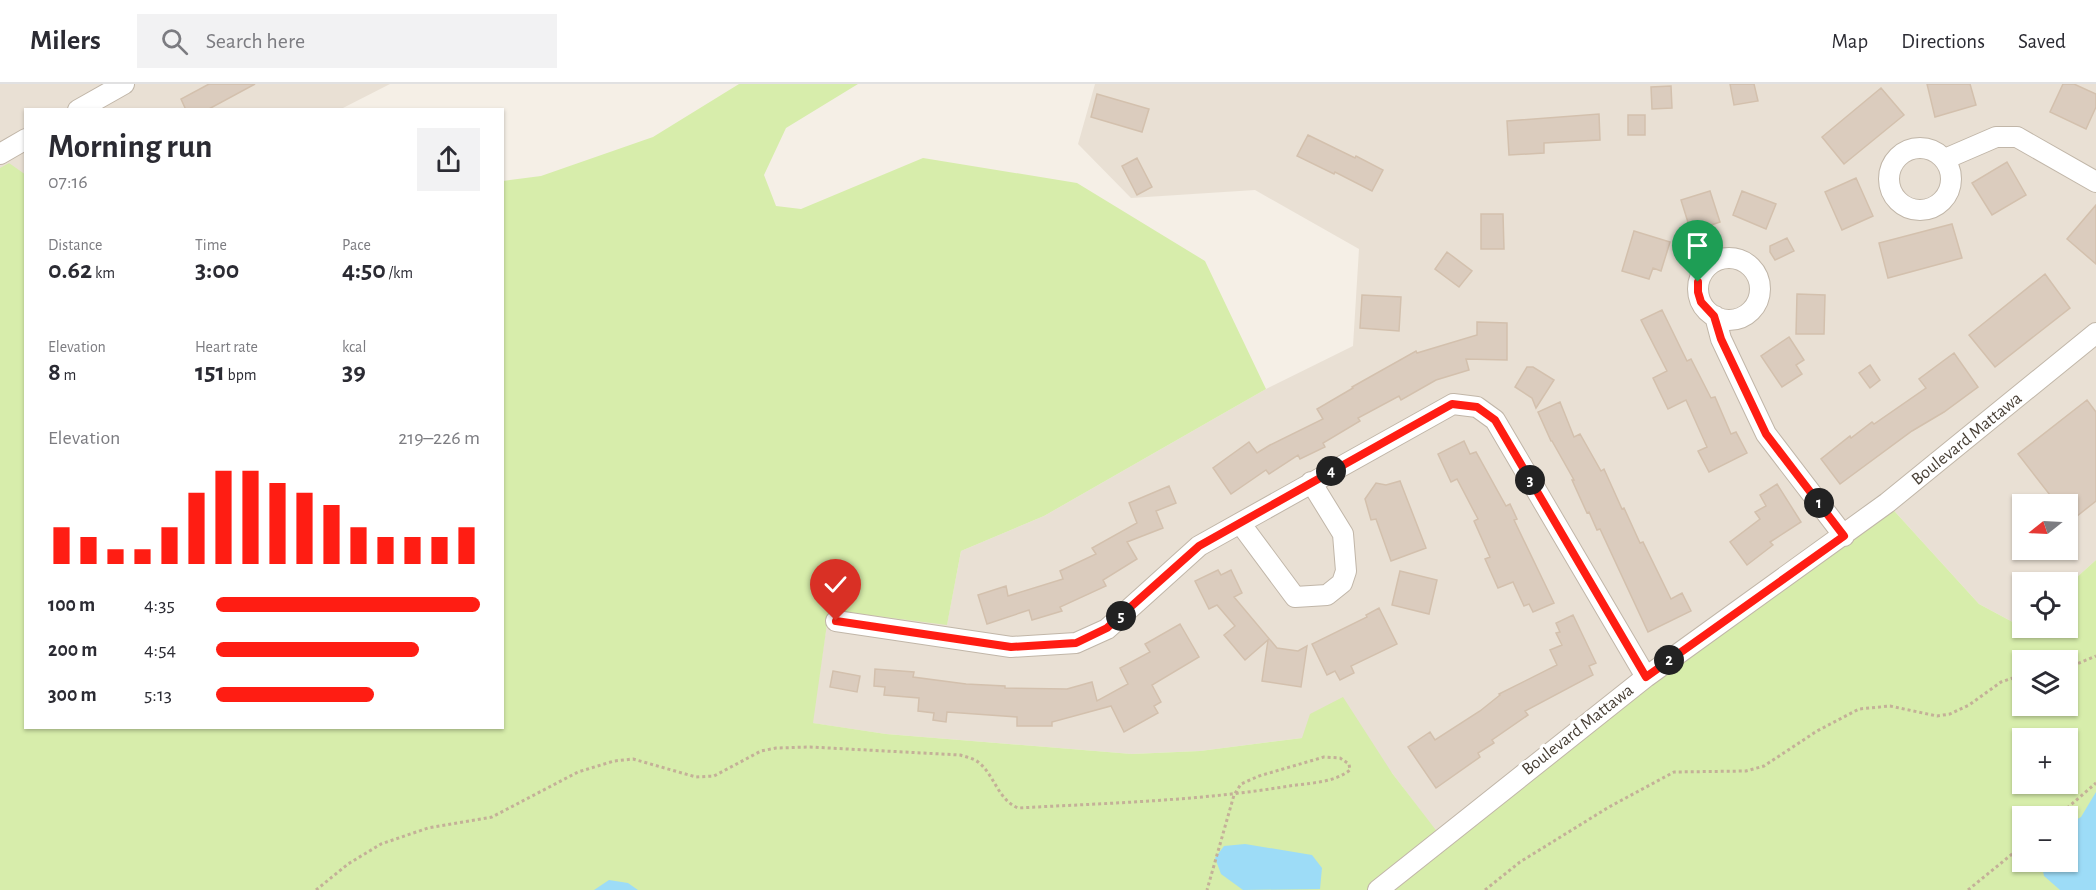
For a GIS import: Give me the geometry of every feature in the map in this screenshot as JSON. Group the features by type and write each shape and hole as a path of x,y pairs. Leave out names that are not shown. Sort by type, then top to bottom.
{"street":[{"path":"82,108 124,84"},
{"path":"1945,159 1996,137 2017,137 2096,182"},
{"path":"0,154 24,140"},
{"path":"1714,316 1721,339 1766,434 1844,536"},
{"name":"Boulevard Mattawa","path":"1378,890 1646,677 1844,536 1934,466 2096,333"},
{"path":"836,621 1011,647 1076,643 1107,628 1199,546 1452,404 1477,407 1495,420 1646,677"},
{"path":"1240,523 1295,597 1327,595 1342,583 1346,571 1343,534 1311,482"}],"path":[{"path":"2078,663 2096,656"},
{"path":"1485,890 1520,862 1609,807 1674,772 1746,771 1764,766 1817,731 1859,709 1890,706 1937,716 1950,714 1969,705 2001,682 2012,678"},
{"path":"316,890 348,864 381,844 428,828 492,817 579,772 614,761 633,759 696,777 714,776 761,751 776,748 810,747 943,753 975,760 984,768 1007,804 1018,808 1234,795 1330,780 1350,770 1349,764 1340,758 1324,757 1259,776 1241,784 1234,795 1207,890"},
{"path":"2070,806 2096,783"},
{"path":"1968,890 2012,854"}],"shaded area":[{"path":"0,84 390,84 343,108 24,108 24,190 0,168"},
{"path":"1095,84 2096,84 2096,560 2078,576 2078,572 2012,572 2012,622 1979,604 1887,503 1442,839 1392,773 1302,738 1200,751 1132,754 886,734 812,723 829,610 947,624 961,551 1044,516 1266,389 1353,346 1359,249 1255,190 1131,198 1078,144"}],"green space":[{"path":"739,84 858,84 786,128 764,175 776,206 801,209 923,158 1077,183 1205,261 1266,389 1044,516 961,551 947,625 829,610 813,723 886,734 1132,754 1200,751 1302,738 1310,714 1343,697 1392,773 1442,838 1887,503 1979,604 2012,622 2012,638 2078,638 2078,576 2096,560 2096,890 0,890 0,168 9,163 24,174 24,729 504,729 504,181 541,176 653,137"}],"water":[{"path":"2096,792 2096,890 2060,890 2044,876 2043,872 2078,872 2078,819"},
{"path":"1245,844 1312,855 1322,868 1320,889 1243,890 1221,874 1215,858 1224,846"},
{"path":"609,880 628,883 638,890 594,890"}],"building":[{"path":"209,84 255,84 211,108 185,108 181,99"},
{"path":"1730,84 1754,84 1758,101 1734,105"},
{"path":"1927,84 1970,84 1976,105 1935,117"},
{"path":"2063,84 2074,84 2096,94 2096,107 2086,129 2050,112"},
{"path":"1671,86 1672,108 1652,109 1651,87"},
{"path":"1881,88 1904,115 1844,164 1822,137"},
{"path":"1097,94 1149,109 1142,132 1091,117"},
{"path":"1599,114 1600,140 1544,143 1544,153 1509,155 1507,121"},
{"path":"1628,115 1645,115 1645,135 1628,135"},
{"path":"1308,135 1383,170 1372,191 1297,156"},
{"path":"1137,158 1152,187 1137,195 1122,166"},
{"path":"2007,162 2026,195 1992,215 1972,183"},
{"path":"1856,178 1873,216 1842,230 1825,192"},
{"path":"1710,191 1720,222 1691,232 1681,200"},
{"path":"1742,191 1776,204 1766,229 1733,215"},
{"path":"2096,205 2096,264 2067,239"},
{"path":"1481,214 1503,214 1504,249 1481,249"},
{"path":"1952,224 1962,258 1888,278 1879,243"},
{"path":"1634,231 1670,242 1661,271 1653,268 1649,279 1622,271"},
{"path":"1787,238 1794,251 1775,260 1770,252 1770,246"},
{"path":"1447,252 1472,271 1459,287 1435,269"},
{"path":"2045,274 2070,308 1995,367 1969,335"},
{"path":"1797,294 1825,295 1824,334 1796,334"},
{"path":"1362,295 1401,297 1399,331 1360,328"},
{"path":"1662,310 1687,361 1691,359 1711,398 1715,397 1731,434 1736,432 1747,453 1709,472 1698,451 1707,447 1686,400 1668,409 1653,378 1667,371 1641,320"},
{"path":"1477,322 1507,323 1507,360 1466,359 1469,370 1436,380 1401,400 1399,396 1358,418 1360,421 1323,443 1325,447 1300,459 1298,455 1269,474 1266,470 1231,494 1213,468 1249,442 1257,453 1323,419 1317,409 1416,351 1417,353 1477,335"},
{"path":"1789,337 1804,360 1796,365 1802,374 1782,387 1761,356"},
{"path":"1954,353 1978,387 1944,412 1912,431 1840,484 1821,459 1850,436 1851,438 1872,422 1874,424 1926,388 1919,379"},
{"path":"1870,365 1880,380 1870,388 1859,373"},
{"path":"1527,367 1533,367 1554,380 1536,408 1532,398 1515,387"},
{"path":"2087,400 2096,412 2096,501 2078,515 2078,494 2049,494 2018,454"},
{"path":"1560,402 1574,437 1580,434 1601,471 1604,469 1622,509 1624,508 1640,543 1643,542 1671,599 1682,593 1691,611 1648,632 1600,529 1597,530 1589,512 1587,513 1572,480 1574,480 1551,441 1538,412"},
{"path":"1464,441 1470,454 1476,452 1506,506 1510,504 1517,519 1514,520 1554,603 1533,612 1529,604 1524,606 1513,582 1498,588 1485,559 1490,557 1474,521 1478,519 1457,479 1451,482 1438,454"},
{"path":"1400,481 1426,548 1391,561 1376,519 1371,520 1365,499 1376,483 1386,485"},
{"path":"1777,484 1801,522 1770,542 1773,545 1747,565 1730,542 1760,519 1755,512 1766,506 1760,495"},
{"path":"1169,486 1176,503 1156,511 1163,528 1127,542 1137,559 1103,580 1106,586 1060,607 1062,611 1032,620 1029,610 987,624 978,595 1006,586 1008,596 1063,579 1060,571 1096,554 1092,548 1137,523 1129,503"},
{"path":"1218,570 1221,575 1231,570 1242,593 1234,597 1277,648 1298,651 1307,646 1301,687 1262,681 1268,640 1245,660 1224,635 1235,626 1217,605 1209,609 1195,581"},
{"path":"1400,571 1437,580 1429,614 1392,605"},
{"path":"1379,608 1397,644 1351,666 1354,673 1340,680 1335,671 1327,675 1312,644 1367,617 1366,615"},
{"path":"1573,615 1596,663 1589,666 1593,675 1525,711 1528,715 1492,740 1494,743 1478,753 1480,757 1436,788 1408,747 1430,732 1435,740 1480,711 1499,694 1557,665 1550,650 1562,645 1556,633 1560,632 1556,623"},
{"path":"1180,624 1199,657 1152,685 1161,702 1154,706 1158,713 1124,732 1111,706 1052,722 1052,726 1017,726 1017,717 947,712 946,722 933,720 934,713 918,711 919,698 884,695 885,687 874,686 875,669 914,672 913,677 966,684 1005,686 1005,688 1067,689 1092,682 1097,701 1128,684 1120,668 1150,652 1145,644"},
{"path":"833,671 860,676 857,692 830,687"}],"route":[{"path":"836,621 1011,647 1076,643 1107,628 1199,546 1452,404 1477,407 1495,420 1646,677 1844,536 1766,434 1721,339 1714,316 1701,302 1698,282"}]}
